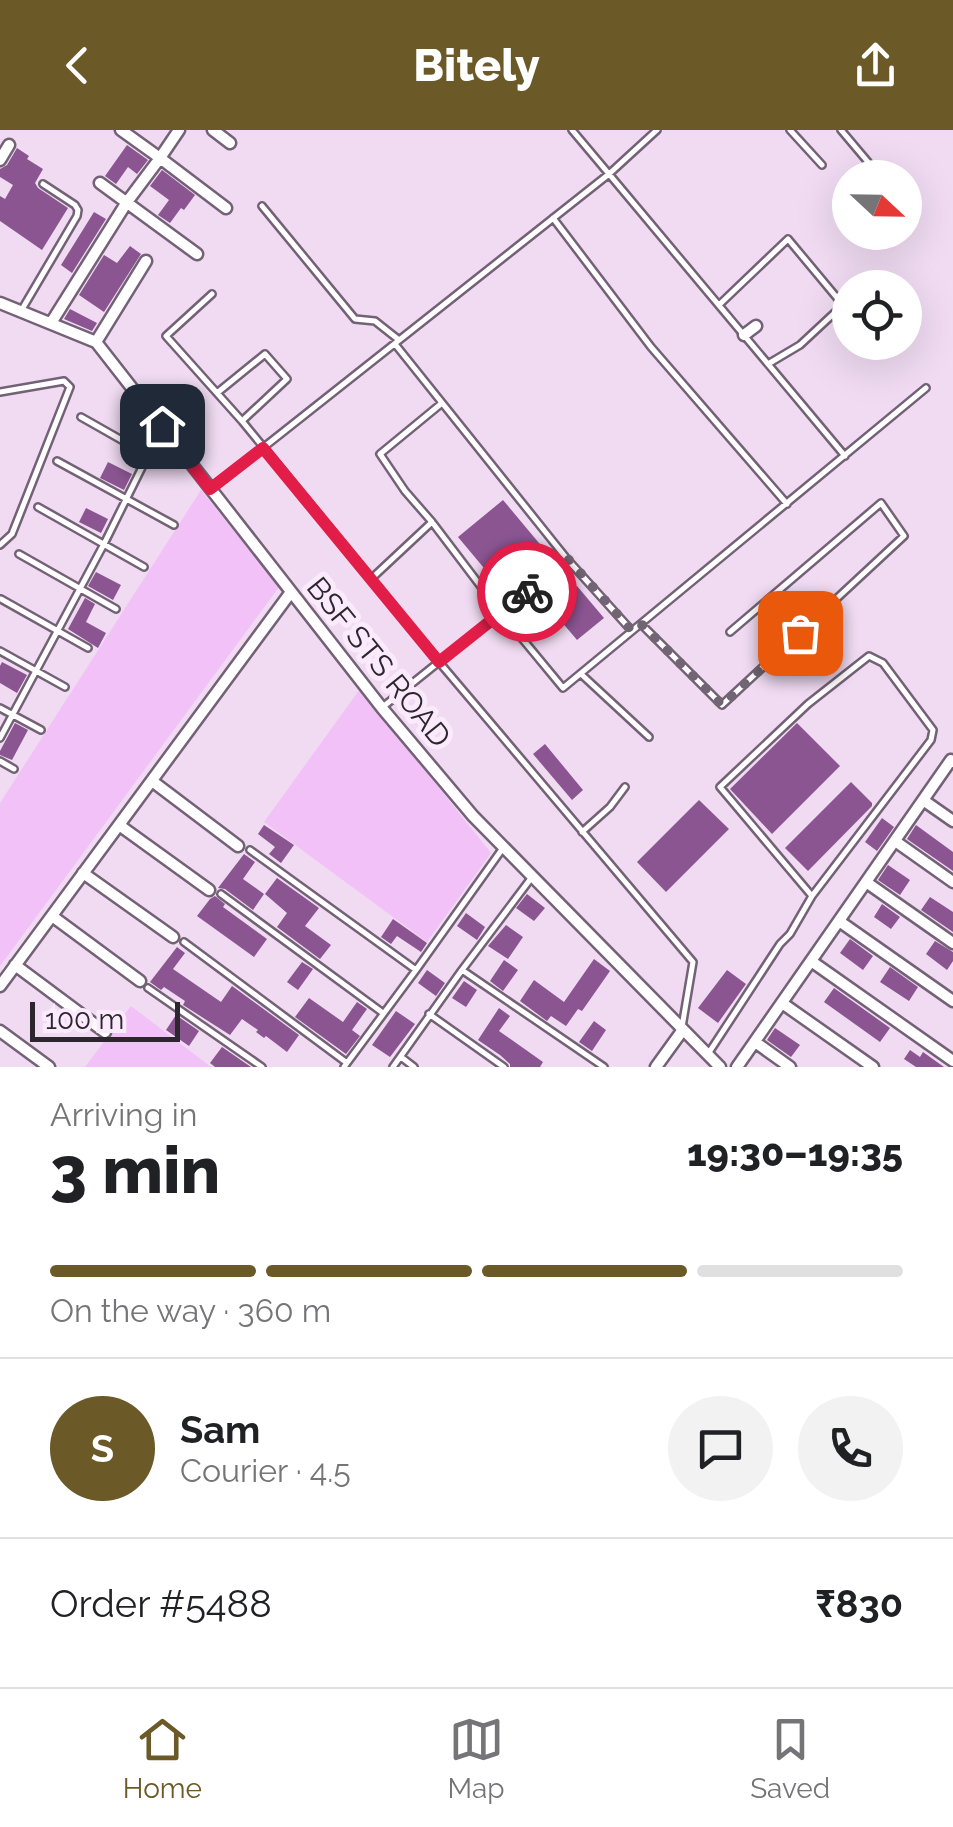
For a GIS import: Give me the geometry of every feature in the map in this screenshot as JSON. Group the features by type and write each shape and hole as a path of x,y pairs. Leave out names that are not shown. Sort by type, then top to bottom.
{"street":[{"path":"121,130 226,208"},
{"path":"52,324 127,202 179,130"},
{"path":"213,130 230,142"},
{"path":"0,160 10,144"},
{"path":"100,183 197,254"},
{"path":"96,342 146,261"},
{"name":"BSF STS ROAD","path":"0,302 96,342 382,708 473,816 720,1067"},
{"path":"744,335 756,326"},
{"path":"0,986 291,592"},
{"path":"738,1067 953,762"},
{"path":"152,781 244,848"},
{"path":"923,800 953,820"},
{"path":"119,826 215,892"},
{"path":"895,841 953,882"},
{"path":"83,873 178,939"},
{"path":"866,882 953,943"},
{"path":"52,916 144,985"},
{"path":"839,921 953,1002"},
{"path":"811,962 953,1061"},
{"path":"16,965 105,1032"},
{"path":"782,1003 873,1067"},
{"path":"656,1067 682,1030"},
{"path":"0,1031 49,1067"},
{"path":"755,1042 790,1067"}],"lane":[{"path":"572,130 845,456"},
{"path":"210,489 609,174 657,130"},
{"path":"790,130 822,165"},
{"path":"841,130 866,160"},
{"path":"21,311 78,216 74,204 42,184"},
{"path":"262,206 355,319 375,321 397,342 568,559 632,631"},
{"path":"553,218 651,347 787,504"},
{"path":"719,305 788,238 843,305 800,346 768,364"},
{"path":"212,294 166,336 692,962 682,1030"},
{"path":"216,393 266,354 287,379 242,422"},
{"path":"0,392 64,380 70,387 12,534 0,545"},
{"path":"442,402 380,454 405,491 563,688 926,388"},
{"path":"82,418 148,455"},
{"path":"0,738 162,426"},
{"path":"57,461 174,525"},
{"path":"641,624 722,705 904,536 881,503 730,632"},
{"path":"38,508 144,567"},
{"path":"371,579 432,522"},
{"path":"19,554 116,609"},
{"path":"382,708 568,559"},
{"path":"1,599 88,648"},
{"path":"0,650 65,687"},
{"path":"707,1055 812,896 931,740 933,730 883,663 870,656 808,704 720,788 812,896"},
{"path":"581,674 649,737"},
{"path":"0,708 40,730"},
{"path":"0,761 14,769"},
{"path":"582,832 625,787"},
{"path":"244,848 416,970"},
{"path":"178,939 346,1065 503,848"},
{"path":"392,1067 532,877"},
{"path":"215,892 383,1014"},
{"path":"462,970 604,1067"},
{"path":"144,985 262,1067"},
{"path":"430,1014 504,1067"},
{"path":"400,1057 414,1067"}],"shaded area":[{"path":"201,490 279,587 0,966 0,803"},
{"path":"360,689 491,853 427,942 264,822"},
{"path":"131,1006 211,1067 85,1067"}],"building":[{"path":"127,145 148,160 137,174 128,167 116,184 105,176"},
{"path":"17,148 43,169 35,183 38,188 68,208 42,250 0,221 0,196 5,199 13,185 0,177 0,169"},
{"path":"162,170 195,195 170,223 158,215 169,200 150,186"},
{"path":"94,212 106,219 72,273 61,265"},
{"path":"130,246 141,254 104,312 79,295 104,255 117,263"},
{"path":"70,309 97,323 92,331 64,319"},
{"path":"108,462 132,474 124,490 100,478"},
{"path":"503,500 549,555 504,592 458,537"},
{"path":"86,508 108,519 101,533 79,522"},
{"path":"96,572 121,585 113,600 88,586"},
{"path":"577,586 604,618 577,640 550,608"},
{"path":"85,598 95,604 86,622 106,633 98,648 68,629"},
{"path":"2,662 27,675 17,693 0,683"},
{"path":"15,723 28,730 12,760 0,755 0,751"},
{"path":"797,723 840,766 772,834 730,789"},
{"path":"545,744 583,790 572,800 533,754"},
{"path":"851,782 872,806 808,871 785,848"},
{"path":"699,800 729,829 666,892 637,862"},
{"path":"882,818 894,827 877,851 865,842"},
{"path":"264,825 294,845 281,863 269,854 275,847 258,834"},
{"path":"916,825 953,852 953,871 907,839"},
{"path":"244,854 255,862 243,879 264,894 253,910 218,888"},
{"path":"888,865 910,880 900,895 878,880"},
{"path":"277,878 319,908 305,926 331,945 320,959 277,927 287,913 265,894"},
{"path":"527,894 545,908 534,921 516,908"},
{"path":"215,896 225,904 223,907 267,939 254,957 197,916"},
{"path":"930,897 953,912 953,932 921,910"},
{"path":"882,904 900,917 891,929 874,917"},
{"path":"466,913 485,927 477,940 457,926"},
{"path":"393,919 427,943 421,952 397,936 391,944 381,937"},
{"path":"506,925 523,937 508,959 488,946"},
{"path":"850,939 873,956 863,970 840,953"},
{"path":"935,941 953,952 947,970 926,954"},
{"path":"177,947 185,953 173,969 221,1002 232,986 299,1035 287,1052 242,1019 230,1035 183,1005 185,1001 164,987 161,990 150,982"},
{"path":"594,959 610,971 582,1011 578,1009 566,1026 551,1016 547,1021 520,1001 534,980 564,1002"},
{"path":"504,960 518,970 503,991 490,981"},
{"path":"302,962 313,969 298,990 287,982"},
{"path":"890,967 918,987 909,1001 880,982"},
{"path":"427,970 445,983 436,996 418,983"},
{"path":"727,970 746,984 718,1023 698,1008"},
{"path":"464,981 477,990 466,1007 452,998"},
{"path":"834,988 890,1028 880,1042 824,1002"},
{"path":"309,998 343,1022 357,1002 367,1009 352,1030 360,1036 346,1054 295,1017"},
{"path":"499,1008 510,1016 499,1031 543,1062 540,1067 510,1067 478,1040"},
{"path":"396,1011 415,1024 390,1057 372,1045"},
{"path":"176,1015 199,1031 189,1046 166,1030"},
{"path":"594,1021 606,1030 592,1051 579,1042"},
{"path":"775,1028 800,1045 791,1057 767,1040"},
{"path":"222,1047 251,1067 215,1067 210,1063"},
{"path":"910,1050 920,1057 923,1052 944,1067 916,1067 904,1059"}],"way so far":[{"path":"527,592 568,559 632,631 641,624 722,705 800,633"}],"route":[{"path":"162,426 210,489 263,448 439,662 527,592"}]}
